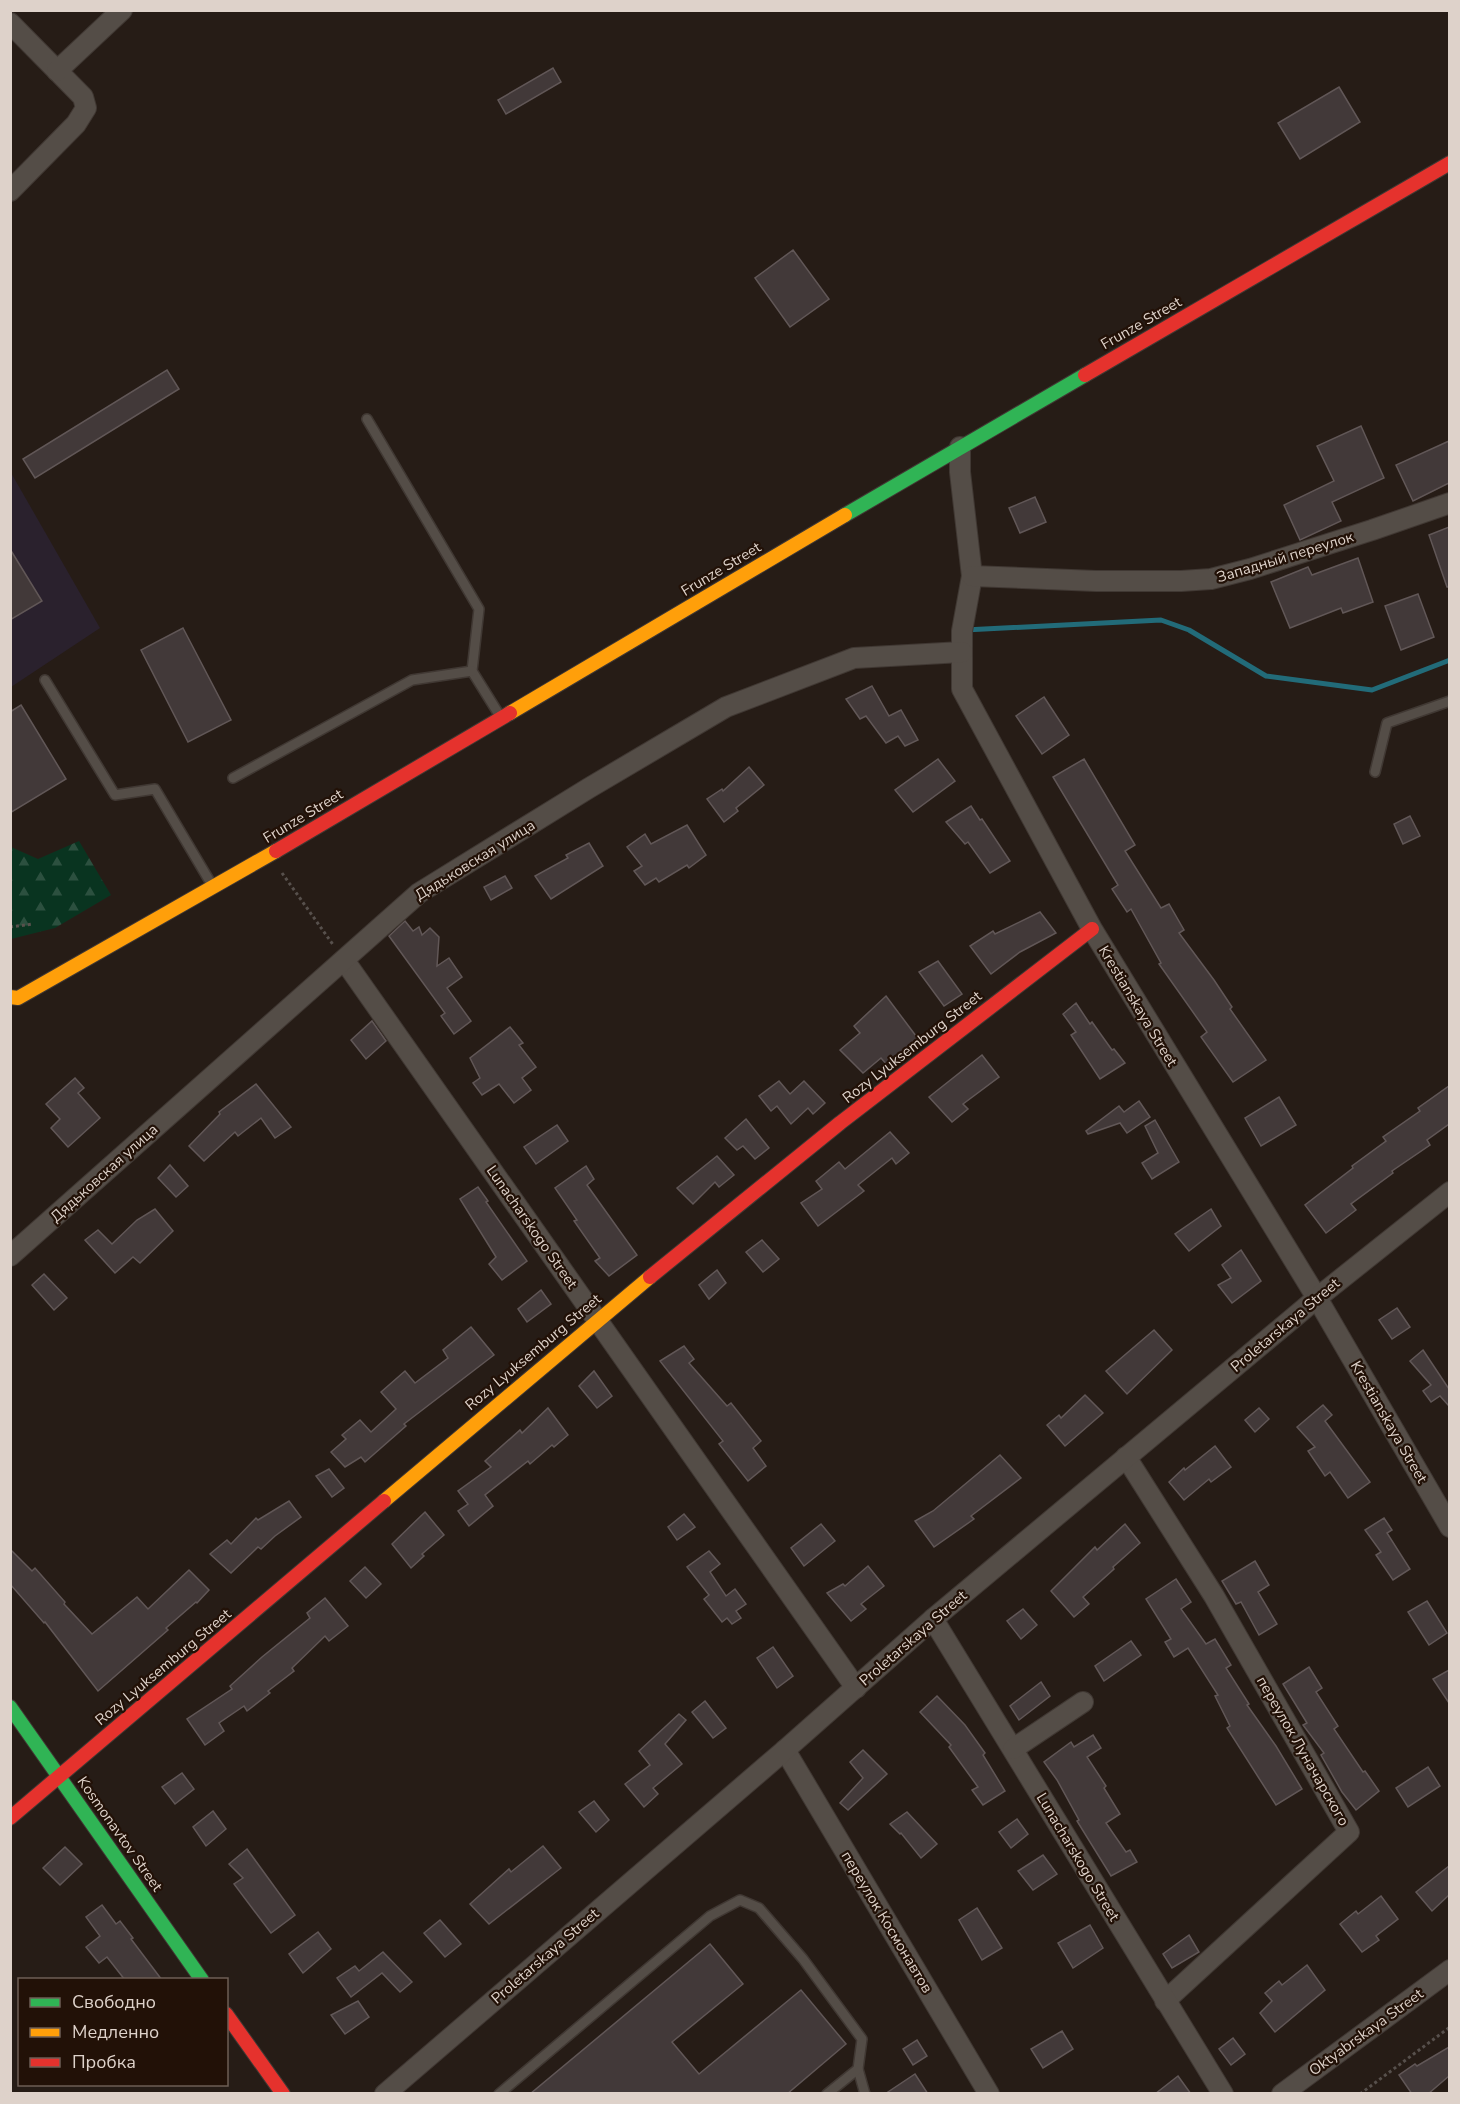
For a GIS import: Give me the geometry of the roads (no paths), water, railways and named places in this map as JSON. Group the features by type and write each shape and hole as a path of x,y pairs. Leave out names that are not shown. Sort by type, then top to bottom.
{"street":[{"path":"57,71 122,10"},
{"path":"10,23 83,97 86,108 75,124 10,191"},
{"name":"Frunze Street","path":"13,999 270,855 960,447 1449,163"},
{"name":"Krestianskaya Street","path":"960,447 960,472 972,576 962,631 962,689 1092,929 1317,1298 1449,1527"},
{"name":"Западный переулок","path":"972,576 1106,581 1211,579 1250,569 1449,503"},
{"name":"Дядьковская улица","path":"10,1256 419,893 726,707 854,658 962,652"},
{"name":"Rozy Lyuksemburg Street","path":"10,1818 597,1320 840,1123 1092,929"},
{"name":"Lunacharskogo Street","path":"344,960 856,1688"},
{"name":"Proletarskaya Street","path":"385,2094 785,1750 933,1619 1317,1298 1449,1192"},
{"name":"переулок Луначарского","path":"1126,1457 1214,1596 1349,1832 1165,2001"},
{"name":"Lunacharskogo Street","path":"933,1619 1223,2094"},
{"path":"1013,1749 1083,1702"},
{"name":"Kosmonavtov Street","path":"10,1707 201,1978"},
{"name":"переулок Космонавтов","path":"785,1750 989,2094"},
{"name":"Oktyabrskaya Street","path":"1281,2094 1449,1970"},
{"path":"228,2017 282,2094"}],"lane":[{"path":"366,419 479,609 472,671 501,718"},
{"path":"232,778 412,680 472,671"},
{"path":"45,680 115,795 155,789 214,887"},
{"path":"1375,772 1387,723 1449,702"},
{"path":"499,2094 710,1916 740,1900 759,1908 803,1959 862,2038 858,2069 865,2094"},
{"path":"827,2094 858,2069"}],"waterway":[{"path":"965,630 1161,620 1189,630 1266,676 1372,690 1450,660"}]}
